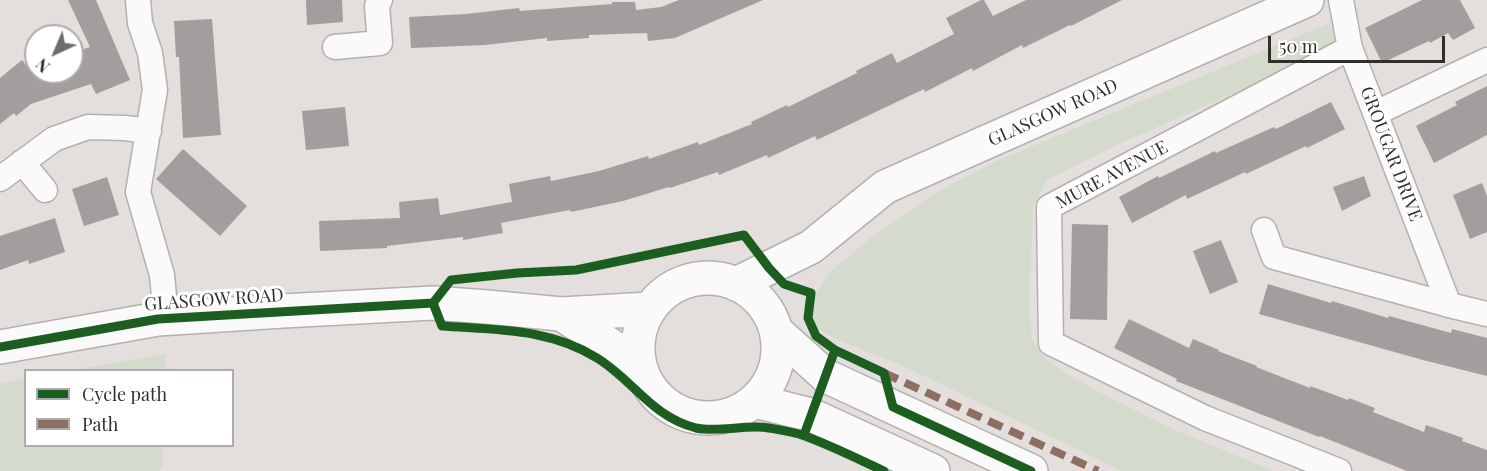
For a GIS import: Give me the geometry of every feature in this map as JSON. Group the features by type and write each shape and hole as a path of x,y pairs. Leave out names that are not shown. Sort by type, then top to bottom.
{"main road":[{"name":"GLASGOW ROAD","path":"736,284 811,247 885,187 1307,0"},
{"name":"GLASGOW ROAD","path":"772,321 811,247"},
{"path":"772,321 778,355 772,377 765,390 755,401 729,416 705,418 682,413 661,401 648,384 640,364 638,345 642,326 650,309 663,294 680,284 698,279 718,279 736,284 753,295 772,321 826,376 1031,471"},
{"name":"GLASGOW ROAD","path":"0,347 166,318 433,303 561,314 650,309"},
{"name":"GLASGOW ROAD","path":"561,314 640,364"},
{"path":"755,401 811,415 933,471"}],"street":[{"path":"138,0 140,23 150,53 155,90 138,192 162,275 166,318"},
{"path":"335,47 381,43 376,6 380,0"},
{"name":"GROUGAR DRIVE","path":"1341,0 1350,48 1449,305"},
{"name":"MURE AVENUE","path":"1339,471 1205,418 1051,344 1049,207 1350,48"},
{"path":"1376,113 1487,60"},
{"path":"0,179 54,139 87,127 149,130"},
{"path":"22,162 45,190"},
{"path":"1264,230 1274,257 1487,314"}],"green space":[{"path":"1328,24 1334,28 1337,40 1328,52 1121,143 1047,180 1033,206 1029,306 1032,339 1044,357 1064,372 1099,392 1164,425 1273,471 1122,471 899,364 838,340 816,328 812,311 814,296 829,273 869,239 939,191 999,160"},
{"path":"166,354 165,369 78,369"},
{"path":"24,379 24,447 162,447 162,468 158,471 0,471 0,383"}],"building":[{"path":"68,0 96,0 130,80 96,94 91,84 31,104 16,116 14,113 0,124 0,78 22,60 24,84 84,84 84,49 90,47 84,34 84,24 79,24"},
{"path":"306,0 342,0 343,22 307,25"},
{"path":"679,0 763,0 675,38 648,41 647,33 589,35 589,38 547,41 547,38 485,45 411,48 409,17 519,8 520,11 612,4 612,2 635,2 636,10 661,7"},
{"path":"984,0 993,16 1026,0 1122,0 1023,48 1022,45 973,71 972,68 925,92 924,89 817,140 815,136 768,158 767,155 719,175 718,172 623,201 501,223 503,233 463,240 463,237 387,246 387,248 320,251 319,221 400,218 399,202 438,198 440,215 512,202 509,184 550,176 551,181 599,171 648,156 649,159 698,142 699,145 752,124 751,122 787,105 788,107 892,53 897,63 954,34 946,18"},
{"path":"1422,0 1460,0 1475,28 1453,40 1448,33 1382,63 1365,28"},
{"path":"212,19 221,135 183,138 179,57 176,57 174,21"},
{"path":"1487,86 1487,135 1434,163 1416,126 1457,105 1455,102"},
{"path":"1331,102 1345,129 1307,148 1306,146 1187,199 1186,195 1132,223 1119,197 1158,176 1159,178 1215,151 1216,153 1274,127 1276,129"},
{"path":"345,107 349,146 306,150 302,111"},
{"path":"183,149 247,206 220,236 156,179"},
{"path":"1364,176 1371,196 1342,211 1333,187"},
{"path":"107,177 119,215 84,226 72,189"},
{"path":"1482,183 1487,196 1487,232 1470,239 1453,195"},
{"path":"55,218 65,252 29,264 28,260 0,270 0,236"},
{"path":"1072,224 1108,225 1107,320 1070,319"},
{"path":"1221,240 1238,282 1210,294 1193,251"},
{"path":"1268,284 1388,318 1389,316 1451,333 1452,329 1487,338 1487,376 1259,314"},
{"path":"1129,319 1189,348 1193,339 1310,388 1310,386 1375,408 1373,412 1424,432 1426,425 1463,438 1462,441 1487,450 1487,471 1407,471 1176,381 1177,379 1114,348"}],"marked path":[{"path":"884,373 1098,471"}],"cycle path":[{"path":"433,303 451,280 576,270 744,235 784,284 811,293 808,318 816,336 835,350 884,373 893,407 1031,471"},
{"path":"433,303 442,326 522,332 579,348 610,367 655,407 681,423 714,430 760,427 792,432 825,444 884,471"},
{"path":"0,347 158,319 433,303"},
{"path":"804,435 835,350"}]}
